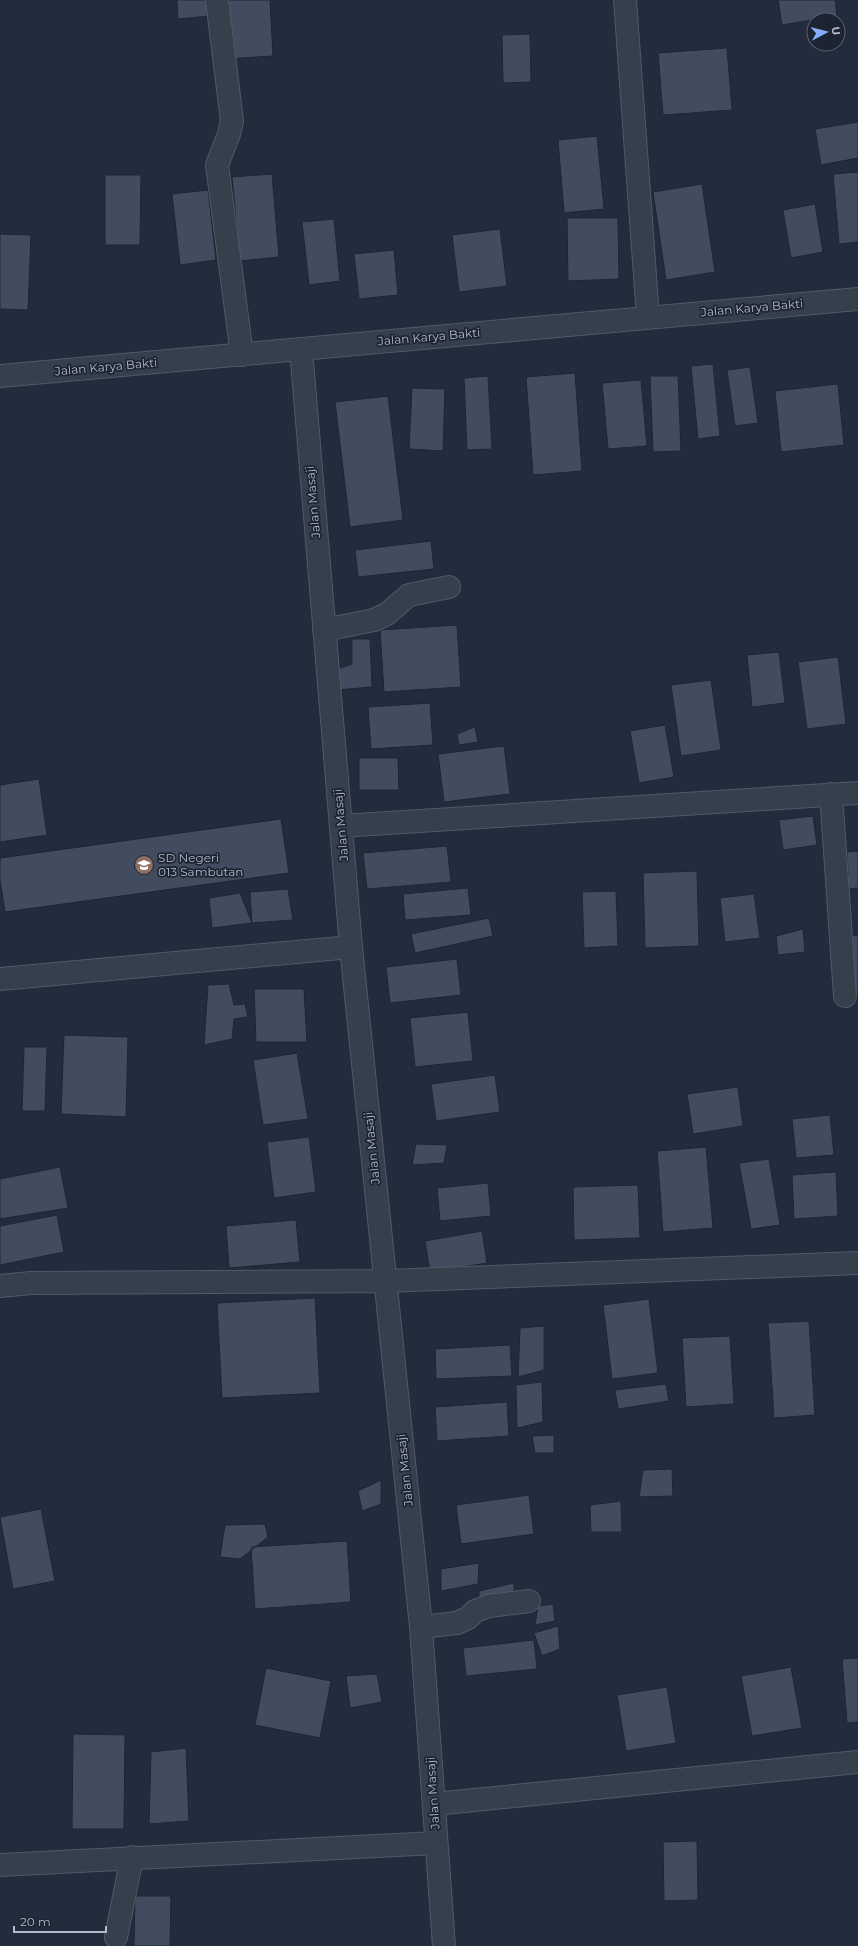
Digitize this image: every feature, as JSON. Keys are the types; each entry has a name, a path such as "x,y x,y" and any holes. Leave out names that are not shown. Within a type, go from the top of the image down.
{"street":[{"path":"216,0 232,121 229,134 216,165 242,355"},
{"path":"624,0 648,317"},
{"name":"Jalan Karya Bakti","path":"0,376 858,299"},
{"name":"Jalan Masaji","path":"300,349 351,947 421,1627 444,1946"},
{"path":"324,630 374,620 387,614 409,595 449,588"},
{"path":"341,826 858,793"},
{"path":"830,794 845,996"},
{"path":"0,979 351,947"},
{"path":"0,1286 37,1282 386,1281 858,1263"},
{"path":"421,1627 457,1623 468,1618 475,1611 489,1606 529,1601"},
{"path":"434,1804 858,1762"},
{"path":"0,1865 132,1857 436,1843"},
{"path":"116,1938 132,1857"}],"building":[{"path":"177,0 208,0 209,16 178,19"},
{"path":"223,0 270,0 273,56 226,59"},
{"path":"778,0 835,0 836,12 806,12 806,21 782,25"},
{"path":"530,34 531,82 503,83 502,35"},
{"path":"727,48 732,110 663,115 658,53"},
{"path":"858,122 858,158 821,165 815,129"},
{"path":"597,136 604,209 564,213 558,140"},
{"path":"858,172 858,242 839,244 833,174"},
{"path":"272,174 279,257 240,261 232,177"},
{"path":"105,175 141,175 140,245 105,245"},
{"path":"702,184 715,272 666,280 653,192"},
{"path":"208,190 216,260 180,265 172,194"},
{"path":"815,204 823,252 791,258 783,210"},
{"path":"567,218 618,218 619,279 568,281"},
{"path":"334,219 340,281 309,285 302,222"},
{"path":"500,229 507,286 459,292 452,235"},
{"path":"0,234 31,235 28,310 0,309"},
{"path":"394,250 398,295 359,299 354,254"},
{"path":"713,364 720,436 698,439 691,366"},
{"path":"750,367 758,423 735,426 727,370"},
{"path":"575,373 582,471 533,475 526,377"},
{"path":"488,376 492,449 467,450 464,378"},
{"path":"650,376 678,376 681,451 653,452"},
{"path":"641,380 647,446 608,449 602,383"},
{"path":"838,384 844,445 781,452 775,391"},
{"path":"412,388 445,389 443,451 409,449"},
{"path":"388,396 403,520 350,527 335,402"},
{"path":"431,541 434,569 358,577 355,550"},
{"path":"457,625 461,687 384,692 380,630"},
{"path":"352,639 370,639 372,687 337,690 335,670 352,664"},
{"path":"779,652 785,703 752,707 747,655"},
{"path":"838,657 846,724 807,729 798,662"},
{"path":"711,680 721,750 681,756 671,685"},
{"path":"430,703 433,745 371,749 368,707"},
{"path":"665,725 674,777 639,783 630,731"},
{"path":"475,727 478,742 459,745 457,734"},
{"path":"504,746 510,794 444,802 438,754"},
{"path":"359,758 398,758 399,790 359,790"},
{"path":"39,779 47,835 0,842 0,785"},
{"path":"813,816 817,845 783,850 779,820"},
{"name":"SD Negeri 013 Sambutan","path":"281,819 289,873 5,912 0,880 0,858"},
{"path":"447,846 451,882 367,889 363,853"},
{"path":"858,851 858,888 849,889 847,852"},
{"path":"697,871 699,946 645,948 643,873"},
{"path":"468,888 471,915 405,920 403,894"},
{"path":"288,889 293,920 252,923 250,892"},
{"path":"616,891 618,946 584,948 582,892"},
{"path":"240,893 252,923 212,928 209,898"},
{"path":"754,894 760,938 725,942 720,898"},
{"path":"489,918 493,936 415,953 411,934"},
{"path":"803,929 805,952 778,955 776,936"},
{"path":"858,935 858,994 856,994 852,936"},
{"path":"457,959 461,995 390,1003 386,967"},
{"path":"229,984 234,1005 245,1004 248,1017 234,1019 232,1039 204,1045 208,985"},
{"path":"254,989 304,989 307,1042 256,1042"},
{"path":"468,1012 473,1061 415,1067 410,1018"},
{"path":"64,1035 128,1037 126,1117 61,1114"},
{"path":"24,1047 47,1047 45,1111 22,1111"},
{"path":"297,1053 308,1119 263,1125 253,1060"},
{"path":"495,1075 500,1112 436,1121 431,1084"},
{"path":"738,1087 743,1126 693,1134 687,1094"},
{"path":"830,1115 834,1155 796,1158 792,1119"},
{"path":"309,1137 316,1192 274,1198 267,1142"},
{"path":"416,1144 447,1145 444,1163 412,1165"},
{"path":"706,1147 713,1228 663,1232 657,1151"},
{"path":"769,1159 780,1225 751,1229 739,1163"},
{"path":"60,1167 68,1208 0,1219 0,1179"},
{"path":"836,1172 838,1216 794,1219 792,1175"},
{"path":"488,1183 491,1216 440,1221 437,1188"},
{"path":"638,1185 640,1238 574,1240 573,1187"},
{"path":"57,1215 64,1252 0,1265 0,1226"},
{"path":"296,1220 300,1262 229,1268 226,1226"},
{"path":"482,1231 487,1263 430,1272 425,1241"},
{"path":"315,1298 320,1393 222,1398 217,1303"},
{"path":"649,1299 658,1373 612,1379 603,1305"},
{"path":"809,1321 815,1415 774,1418 768,1323"},
{"path":"544,1326 544,1370 518,1377 520,1328"},
{"path":"730,1336 734,1404 686,1407 682,1338"},
{"path":"510,1345 512,1376 436,1379 435,1349"},
{"path":"542,1382 543,1422 517,1428 516,1385"},
{"path":"666,1384 669,1401 618,1409 615,1390"},
{"path":"507,1402 509,1436 437,1441 435,1407"},
{"path":"554,1435 554,1453 535,1453 532,1436"},
{"path":"672,1469 673,1496 639,1497 643,1470"},
{"path":"381,1480 381,1504 362,1511 358,1491"},
{"path":"529,1495 534,1534 461,1544 456,1505"},
{"path":"621,1501 622,1532 591,1532 590,1505"},
{"path":"41,1509 55,1581 13,1589 0,1517"},
{"path":"265,1524 268,1537 240,1559 220,1557 225,1525"},
{"path":"347,1541 351,1602 255,1609 251,1547"},
{"path":"479,1563 478,1584 441,1591 441,1569"},
{"path":"514,1583 514,1597 479,1605 479,1591"},
{"path":"553,1604 555,1621 535,1625 538,1606"},
{"path":"558,1626 560,1649 542,1656 534,1633"},
{"path":"534,1640 537,1669 466,1676 463,1648"},
{"path":"858,1658 858,1722 847,1723 842,1659"},
{"path":"791,1667 802,1728 752,1736 741,1676"},
{"path":"266,1668 331,1681 320,1738 255,1725"},
{"path":"377,1674 382,1702 350,1708 346,1676"},
{"path":"667,1687 676,1743 626,1751 617,1695"},
{"path":"73,1734 125,1735 124,1829 72,1829"},
{"path":"186,1748 189,1821 149,1824 151,1752"},
{"path":"697,1841 698,1900 664,1901 663,1842"},
{"path":"135,1896 171,1896 170,1946 134,1946"}],"place":[{"name":"SD Negeri 013 Sambutan","path":"144,865"}]}
